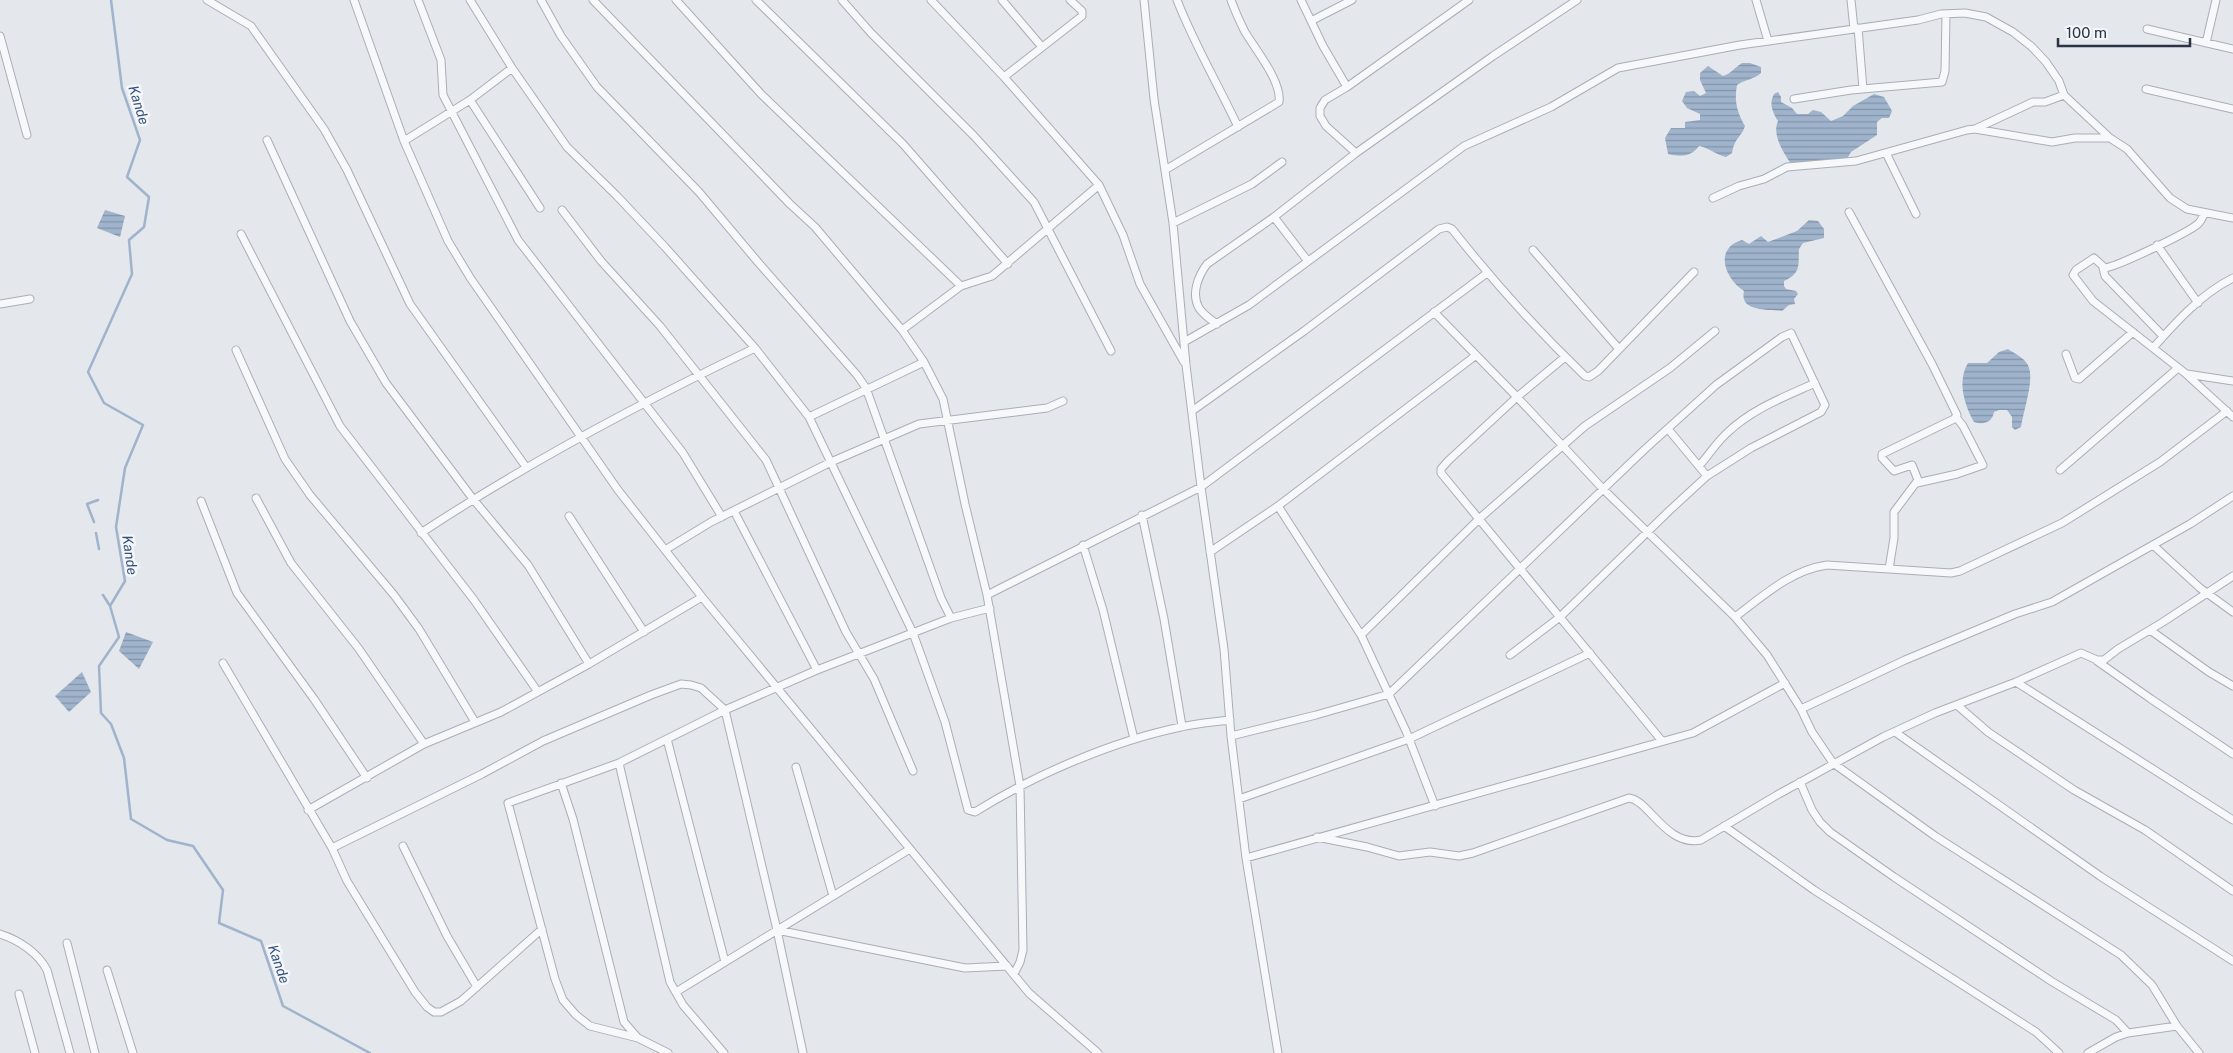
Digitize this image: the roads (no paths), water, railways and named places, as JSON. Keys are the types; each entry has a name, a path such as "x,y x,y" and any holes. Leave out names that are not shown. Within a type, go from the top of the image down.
{"street":[{"path":"207,0 251,26 324,129 344,163 410,304 526,467"},
{"path":"354,0 404,141 448,241 471,279 618,490 702,597 1029,993 1098,1053"},
{"path":"418,0 440,60 442,89 518,240 683,453 722,517"},
{"path":"470,0 512,68 567,147 617,196 755,348 809,417 913,633 945,722 968,810 975,812 1020,786 1134,739 1182,726 1230,720"},
{"path":"541,0 561,36 597,86 700,192 757,261 828,340 866,388 941,598 951,618"},
{"path":"593,0 790,204 815,227 902,330 924,362 944,399 990,608 1020,786 1023,950 1014,974"},
{"path":"676,0 767,99 961,286"},
{"path":"756,0 904,144 1008,264"},
{"path":"842,0 871,33 974,136 1034,202 1111,351"},
{"path":"931,0 1004,77 1099,185 1123,235 1140,284 1186,365"},
{"path":"1002,0 1042,47"},
{"path":"1004,77 1082,16 1082,11 1070,0"},
{"path":"1177,0 1189,32 1238,127"},
{"path":"1165,170 1279,102 1280,96 1269,71 1245,32 1231,0"},
{"path":"1301,0 1323,46 1347,87"},
{"path":"1311,21 1352,0"},
{"path":"1356,154 1326,126 1320,116 1320,108 1325,100 1347,87 1469,0"},
{"path":"1217,324 1200,309 1196,298 1200,273 1208,264 1274,217 1356,154 1494,56 1577,0"},
{"path":"1756,0 1768,41"},
{"path":"1850,0 1856,28 1863,89"},
{"path":"2206,43 2216,0"},
{"path":"1145,1 1154,99 1174,223 1186,365 1224,649 1246,858 1278,1053"},
{"path":"1184,342 1249,305 1464,146 1551,107 1618,68 1768,41 1946,14 1965,13 1986,17 2013,32 2032,47 2046,62 2059,81 2064,95 2110,138 2127,149 2170,198 2187,209 2233,218"},
{"path":"1794,100 1863,89 1944,80 1946,14"},
{"path":"2148,29 2233,49"},
{"path":"0,36 27,135"},
{"path":"404,141 470,100 512,68"},
{"path":"2146,89 2233,109"},
{"path":"1713,198 1740,186 1764,179 1787,167 1856,161 1975,129 2033,102 2045,102 2064,95"},
{"path":"470,100 540,208"},
{"path":"1975,129 2052,142 2075,138 2110,138"},
{"path":"267,140 354,328 386,383 473,499 528,566 589,664"},
{"path":"1886,153 1916,214"},
{"path":"1174,223 1252,184 1282,162"},
{"path":"902,330 961,286 992,276 1099,185"},
{"path":"562,210 602,261 660,326 766,460 858,654 874,679 913,771"},
{"path":"1849,212 1932,364 1956,411 1956,417 1963,426 1983,465 1917,483 1895,509 1894,538 1889,569"},
{"path":"2103,268 2116,265 2190,229 2199,223 2205,213"},
{"path":"1274,217 1308,260"},
{"path":"1192,412 1440,229 1447,227 1452,229 1487,273 1565,357 1585,376 1589,377 1694,272"},
{"path":"241,234 340,426 474,600 538,692"},
{"path":"2157,245 2198,303"},
{"path":"1533,250 1619,349"},
{"path":"2163,336 2106,276 2098,260 2094,258 2076,270 2073,275 2093,301 2187,374 2233,417"},
{"path":"987,594 1201,486 1487,273"},
{"path":"2153,348 2163,336 2209,293 2233,278"},
{"path":"0,302 30,299"},
{"path":"1434,312 1475,356 1517,396 1562,448 1647,534 1735,618 1767,655 1801,709 1812,732 1833,763 1935,836 2121,954 2152,985 2177,1026 2199,1053"},
{"path":"1361,635 1480,518 1585,426 1670,368 1715,331"},
{"path":"2066,354 2075,378 2079,379 2133,332"},
{"path":"1232,736 1389,694 1716,385 1789,333 1794,337 1825,405 1821,412 1751,448 1707,476 1560,617 1510,655"},
{"path":"421,533 526,467 698,375 755,348"},
{"path":"236,350 285,458 310,494 404,608 419,629 475,722"},
{"path":"1210,552 1278,506 1475,356"},
{"path":"1565,357 1517,396 1441,469 1443,478 1480,518 1662,742"},
{"path":"809,417 866,388 924,362"},
{"path":"2060,470 2178,368"},
{"path":"2187,374 2233,381"},
{"path":"1698,466 1720,440 1736,425 1771,402 1815,383"},
{"path":"665,550 722,517 779,490 831,462 918,424 1048,408 1063,401"},
{"path":"1735,618 1780,584 1814,567 1827,566 1951,573 1979,563 2062,523 2112,493 2160,462 2227,411"},
{"path":"1917,483 1913,465 1894,471 1882,458 1882,454 1956,417"},
{"path":"1668,429 1707,476"},
{"path":"1801,709 1905,660 2015,614 2052,602 2212,511 2233,496"},
{"path":"256,498 291,563 359,649 424,744"},
{"path":"201,501 237,593 314,699 366,778"},
{"path":"1278,506 1361,635 1409,739 1435,806"},
{"path":"734,511 817,670"},
{"path":"1142,515 1164,619 1182,726"},
{"path":"569,516 644,632"},
{"path":"1083,545 1103,610 1134,739"},
{"path":"2153,545 2206,593 2233,612"},
{"path":"2097,661 2104,660 2118,649 2233,576"},
{"path":"308,810 424,744 501,712 538,692 702,597"},
{"path":"668,1053 638,1038 590,1026 576,1015 564,1000 554,978 508,805 510,801 619,762 777,686 951,618 990,608"},
{"path":"2150,630 2209,672 2233,686"},
{"path":"1239,799 1409,739 1590,653"},
{"path":"1317,837 1367,847 1398,856 1430,852 1459,856 1473,853 1629,798 1639,804 1666,829 1690,842 1701,840 1833,763 1895,732 2082,653 2097,661 2150,700 2233,754"},
{"path":"224,663 308,810 332,848 348,881 415,992 427,1007 434,1012 441,1012 461,1001 505,960 542,930"},
{"path":"2016,682 2233,820"},
{"path":"1246,858 1693,733 1785,683"},
{"path":"332,848 482,774 543,741 681,684 701,688 725,710 777,930 803,1053"},
{"path":"1957,705 1988,732 2074,790 2144,830 2233,891"},
{"path":"1895,732 2100,876 2233,961"},
{"path":"667,739 726,962"},
{"path":"619,762 670,982 683,1005 724,1053"},
{"path":"796,767 833,896"},
{"path":"1800,782 1812,810 1830,832 2043,975 2116,1020 2128,1033"},
{"path":"561,783 573,819 624,1022 638,1038"},
{"path":"1724,826 1814,890 2036,1032 2059,1053"},
{"path":"403,846 447,936 477,987"},
{"path":"676,992 910,849"},
{"path":"777,930 965,968 1007,966"},
{"path":"0,934 27,948 43,963 47,970 70,1053"},
{"path":"67,943 95,1053"},
{"path":"107,970 128,1032 133,1053"},
{"path":"19,994 35,1053"},
{"path":"2088,1053 2128,1033 2177,1026"}],"water":[{"path":"1742,63 1750,63 1761,67 1761,73 1737,85 1737,106 1745,126 1732,153 1726,157 1699,146 1689,154 1677,156 1668,154 1665,138 1671,128 1685,128 1685,122 1700,120 1700,114 1687,108 1682,101 1686,92 1694,91 1700,96 1706,93 1700,80 1700,73 1708,66 1723,76"},
{"path":"1778,92 1781,102 1792,108 1797,114 1808,114 1813,110 1821,112 1831,121 1843,116 1853,106 1874,94 1884,97 1892,111 1889,118 1882,118 1877,122 1877,135 1851,152 1845,162 1816,169 1806,165 1794,169 1780,146 1776,133 1778,121 1771,104 1774,94"},
{"path":"105,210 125,216 120,237 97,228"},
{"path":"1809,220 1818,221 1824,229 1824,238 1803,243 1799,249 1798,268 1794,275 1784,281 1786,289 1796,291 1798,294 1794,299 1795,304 1789,305 1782,311 1750,306 1744,298 1744,291 1731,279 1727,271 1725,256 1728,250 1733,244 1742,240 1749,244 1761,236 1768,242 1797,231"},
{"path":"2008,349 2026,362 2030,374 2029,389 2021,427 2015,430 2012,427 2012,417 2007,410 1994,412 1991,419 1987,422 1974,422 1967,408 1962,385 1968,363 1987,363 1999,352"},
{"path":"126,632 153,642 139,669 119,651"},
{"path":"82,672 91,692 69,712 55,696"}],"waterway":[{"name":"Kande","path":"111,0 122,88 140,140 127,177 149,197 144,227 129,240 132,274 88,372 104,403 143,425 125,468 116,527 125,581 110,606 119,637 99,666 101,713 111,724 124,758 131,819 167,840 193,846 223,890 219,923 261,941 283,1006 370,1053"},
{"path":"87,504 98,500 87,504 94,522"},
{"path":"96,533 99,549"},
{"path":"103,595 110,606"}]}
